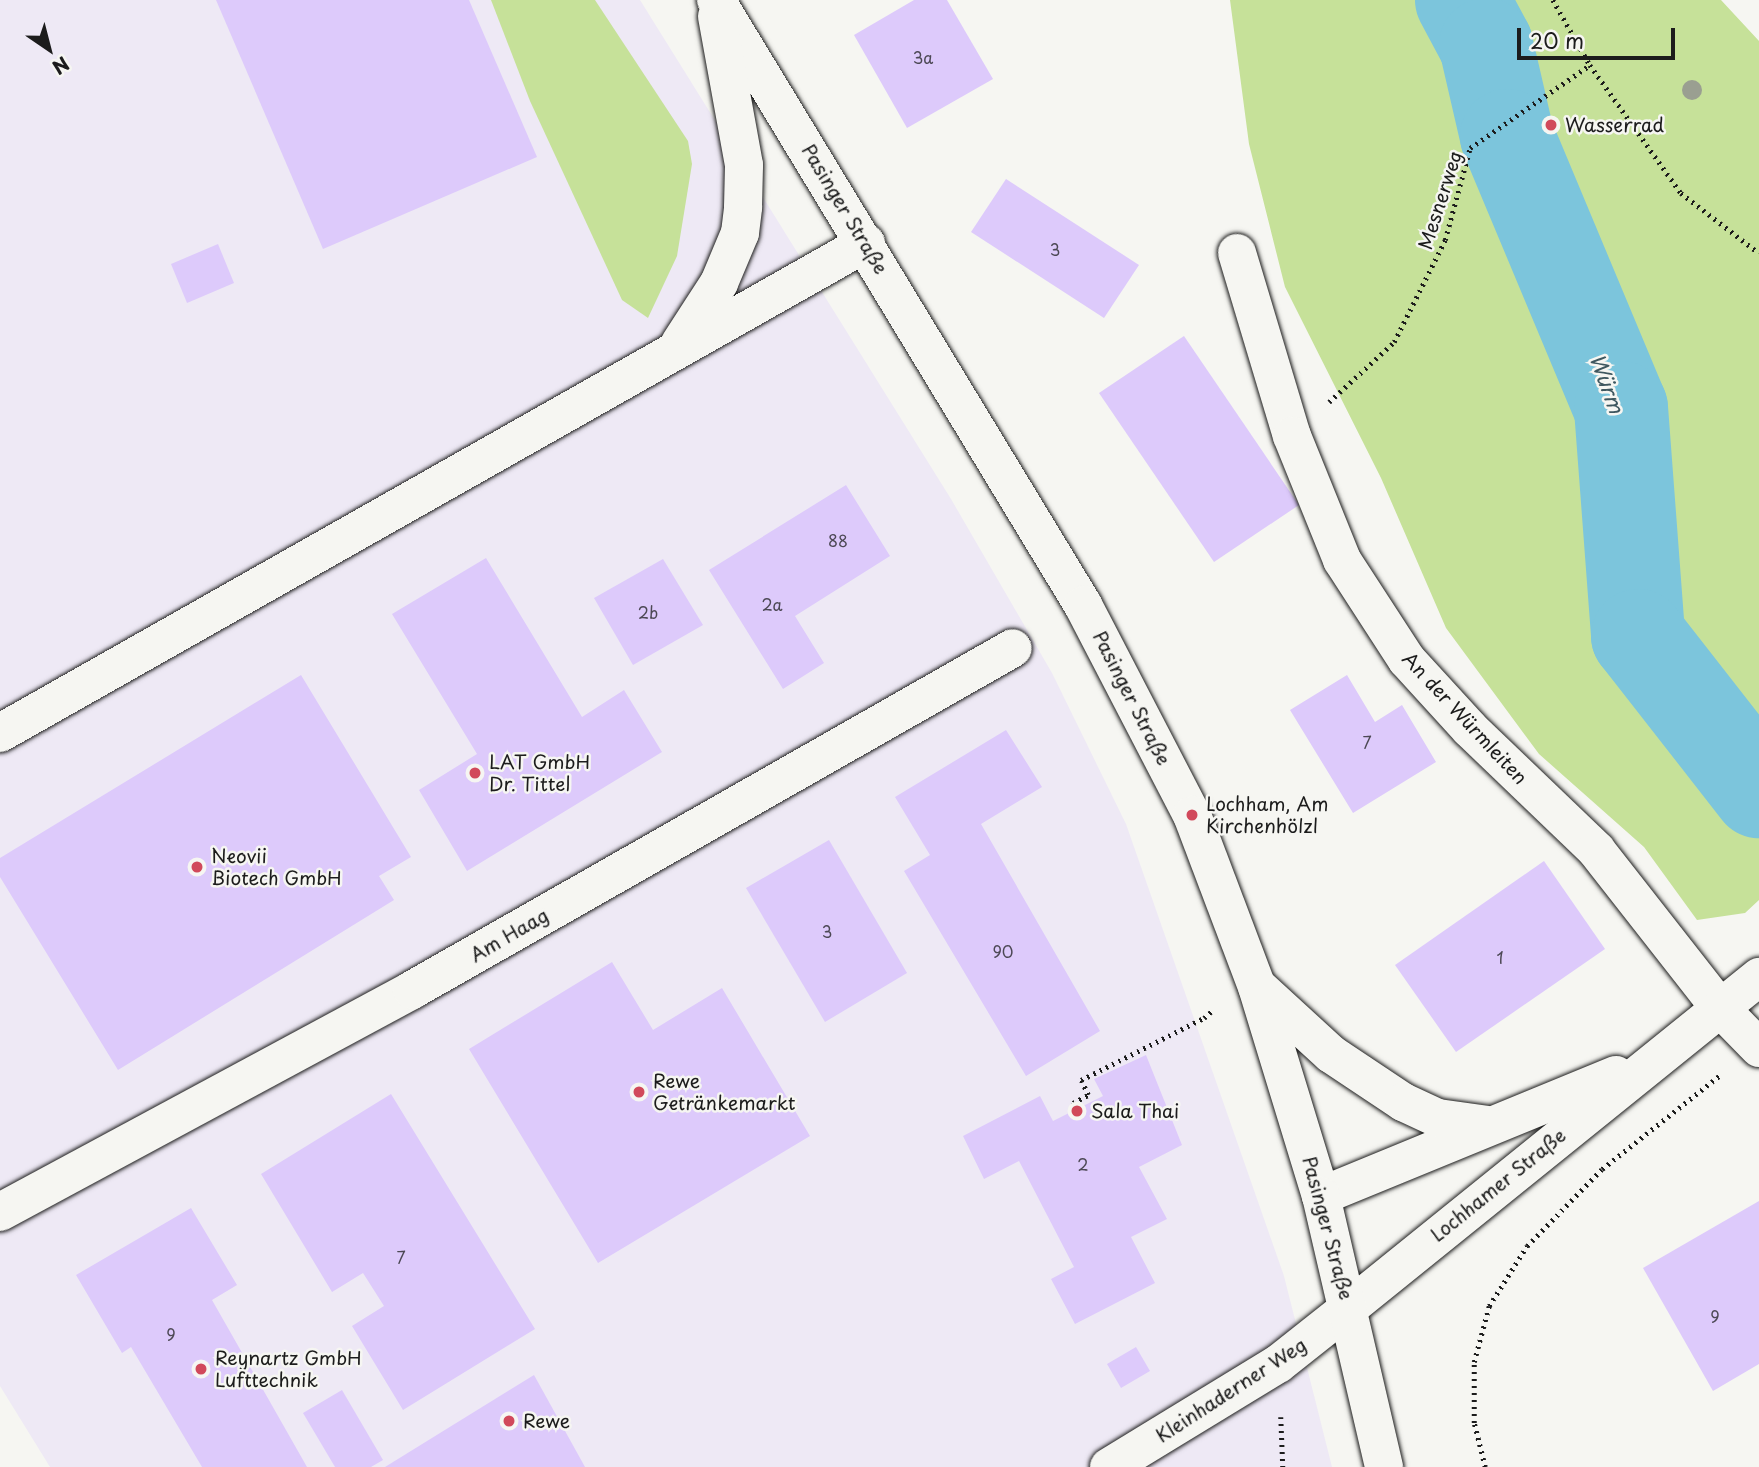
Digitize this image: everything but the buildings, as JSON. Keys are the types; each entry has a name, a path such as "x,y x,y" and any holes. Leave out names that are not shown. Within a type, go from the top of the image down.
{"street":[{"name":"Pasinger Straße","path":"715,0 866,243 1102,641 1192,815 1254,979 1321,1196 1350,1307 1384,1467"},
{"path":"677,348 719,283 740,233 743,207 744,165 715,0"},
{"path":"0,733 866,243"},
{"name":"An der Würmleiten","path":"1237,253 1292,436 1342,560 1407,660 1470,729 1596,850 1720,1008 1757,1047"},
{"name":"Am Haag","path":"0,1212 412,990 1013,648"},
{"name":"Lochhamer Straße","path":"1350,1307 1647,1063 1759,977"},
{"path":"1254,979 1331,1054 1403,1102 1438,1118 1487,1125"},
{"name":"Lochhamer Straße","path":"1321,1196 1487,1125 1647,1063"},
{"name":"Kleinhaderner Weg","path":"1109,1467 1278,1364 1350,1307"}],"path":[{"path":"1553,0 1590,65 1681,193 1759,253"},
{"name":"Mesnerweg","path":"1292,436 1394,342 1445,240 1470,148 1530,110 1590,65"},
{"path":"1076,1109 1073,1103 1088,1095 1081,1080 1204,1018 1254,979"},
{"path":"1485,1467 1474,1423 1474,1362 1489,1306 1527,1246 1602,1169 1757,1047"}],"shaded area":[{"path":"0,0 640,0 951,499 1052,673 1126,824 1284,1276 1332,1467 50,1467 0,1386"}],"green space":[{"path":"491,0 595,0 688,141 692,164 677,256 648,318 622,300 530,101"},
{"path":"1230,0 1721,0 1759,41 1759,900 1745,913 1697,920 1644,847 1539,754 1446,628 1381,478 1285,287 1249,144"}],"waterway":[{"name":"Würm","path":"1462,0 1486,45 1507,136 1621,408 1638,636 1759,791"}],"place":[{"name":"Wasserrad","path":"1551,125"},
{"name":"LAT GmbH Dr. Tittel","path":"475,773"},
{"name":"Lochham, Am Kirchenhölzl","path":"1192,815"},
{"name":"Neovii Biotech GmbH","path":"197,867"},
{"name":"Rewe Getränkemarkt","path":"639,1092"},
{"name":"Sala Thai","path":"1077,1111"},
{"name":"Reynartz GmbH Lufttechnik","path":"201,1369"},
{"name":"Rewe","path":"509,1421"}]}
